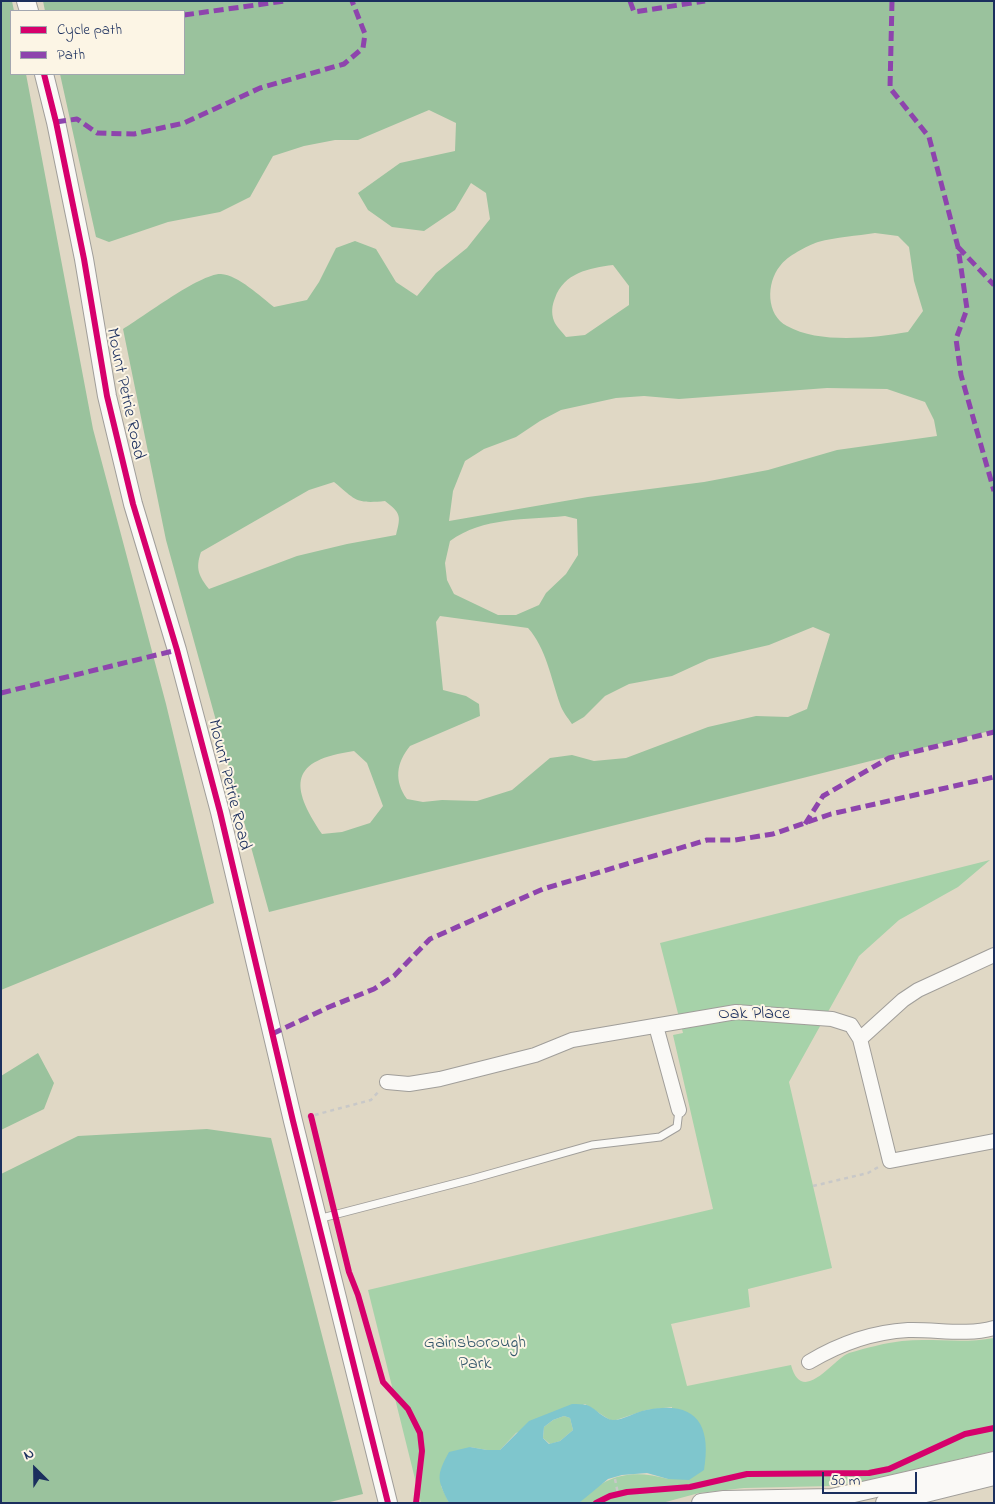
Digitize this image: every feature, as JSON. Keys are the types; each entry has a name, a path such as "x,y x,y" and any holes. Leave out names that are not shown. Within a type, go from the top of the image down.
{"street":[{"name":"Mount Petrie Road","path":"44,75 56,122 82,249 107,396 133,504 178,650 220,812 293,1121 388,1503"},
{"path":"994,955 911,995 860,1039 890,1161 994,1141"},
{"name":"Oak Place","path":"388,1082 410,1084 440,1079 535,1055 572,1040 715,1014 736,1012 775,1013 832,1019 851,1025 860,1039"},
{"path":"656,1026 679,1110"},
{"path":"809,1362 837,1346 889,1333 909,1330 974,1332 994,1328"},
{"path":"701,1503 724,1500 832,1498 994,1461"},
{"path":"885,1503 994,1476"}],"lane":[{"path":"318,1218 488,1175 592,1145 660,1137 677,1127 679,1110"}],"path":[{"path":"293,1121 370,1100 388,1082"},
{"path":"311,1116 313,1125"},
{"path":"813,1186 868,1173 890,1161"},
{"path":"616,1479 618,1494"},
{"path":"610,1496 627,1492"}],"green space":[{"path":"1,1 12,1 14,10 10,10 10,75 26,75 93,429 166,704 214,903 1,990"},
{"path":"43,1 994,1 994,730 269,912 166,540 123,329 200,280 221,274 228,275 242,282 274,307 307,300 319,282 336,248 355,241 376,249 396,282 417,296 436,273 467,248 490,219 486,193 471,183 455,210 424,231 392,227 368,210 358,193 400,163 455,151 456,123 429,110 358,140 335,140 304,146 273,156 250,197 220,212 168,222 109,242 96,237 60,75 185,75 185,10 45,10","holes":["875,233 898,236 909,247 914,281 923,311 908,332 879,336 830,337 800,332 780,321 775,314 770,298 772,281 783,262 818,242","613,265 629,286 629,305 585,335 566,337 553,318 553,303 559,290 564,283 578,273","827,388 887,389 925,402 934,420 937,436 837,450 768,470 704,482 588,497 449,521 453,491 465,461 484,449 516,437 561,410 616,398 644,396 679,399","334,482 347,493 361,501 385,501 398,515 399,523 396,535 297,556 209,589 198,568 201,552 309,490","565,516 577,519 578,555 566,574 546,593 539,605 516,615 498,615 454,594 447,580 445,563 450,541 463,533 491,524","440,616 528,628 544,654 561,707 572,724 584,717 605,696 629,684 672,676 709,659 769,645 813,627 830,634 807,709 788,717 756,716 708,727 626,758 594,761 572,755 550,758 512,790 477,801 442,800 423,802 407,799 400,786 399,765 405,752 410,746 480,716 479,704 466,696 443,690 436,622","354,751 367,763 383,806 370,823 342,832 322,834 304,802 301,789 302,778 307,768 317,761 333,755"]},
{"name":"Gainsborough Park","path":"990,860 958,887 899,920 859,956 789,1082 832,1268 748,1289 750,1307 671,1324 687,1386 791,1365 796,1377 803,1382 810,1381 819,1377 849,1353 876,1346 902,1341 971,1341 994,1338 994,1451 859,1482 831,1486 744,1488 699,1493 662,1503 579,1503 599,1486 620,1476 643,1474 668,1479 672,1407 646,1410 616,1420 610,1420 585,1404 516,1433 500,1450 470,1447 441,1486 449,1503 421,1503 368,1290 713,1209 673,1035 683,1033 660,943"},
{"path":"38,1053 54,1083 44,1109 1,1130 1,1076"},
{"path":"207,1129 271,1138 363,1494 326,1503 1,1503 1,1174 78,1136"},
{"path":"564,1416 570,1418 573,1430 560,1441 550,1444 543,1438 544,1427 553,1420"}],"water":[{"path":"572,1404 587,1405 613,1420 646,1410 663,1408 688,1412 702,1428 706,1454 704,1470 689,1480 668,1479 647,1473 622,1475 608,1479 579,1503 449,1503 440,1483 440,1472 449,1452 470,1447 500,1450 529,1421","holes":["564,1416 570,1418 573,1430 560,1441 549,1444 543,1438 544,1427 553,1420"]}],"marked path":[{"path":"185,15 285,1"},
{"path":"56,122 77,119 97,133 134,134 184,123 260,88 344,64 363,48 365,34 352,1"},
{"path":"630,1 634,12 705,1"},
{"path":"892,1 890,88 929,137 958,247 967,309 956,339 961,375 994,491"},
{"path":"958,247 994,285"},
{"path":"1,693 177,650"},
{"path":"805,824 823,796 889,758 994,732"},
{"path":"272,1034 329,1007 374,989 394,976 430,939 543,889 707,840 735,840 773,834 831,814 994,777"}],"cycle path":[{"path":"44,75 56,122 84,259 107,396 133,504 177,650 220,812 293,1121 388,1503"},
{"path":"311,1116 349,1272 358,1295 383,1382 408,1409 420,1433 422,1451 416,1503"},
{"path":"596,1503 610,1496 627,1492 690,1487 747,1474 869,1473 889,1469 965,1434 994,1428"}]}
